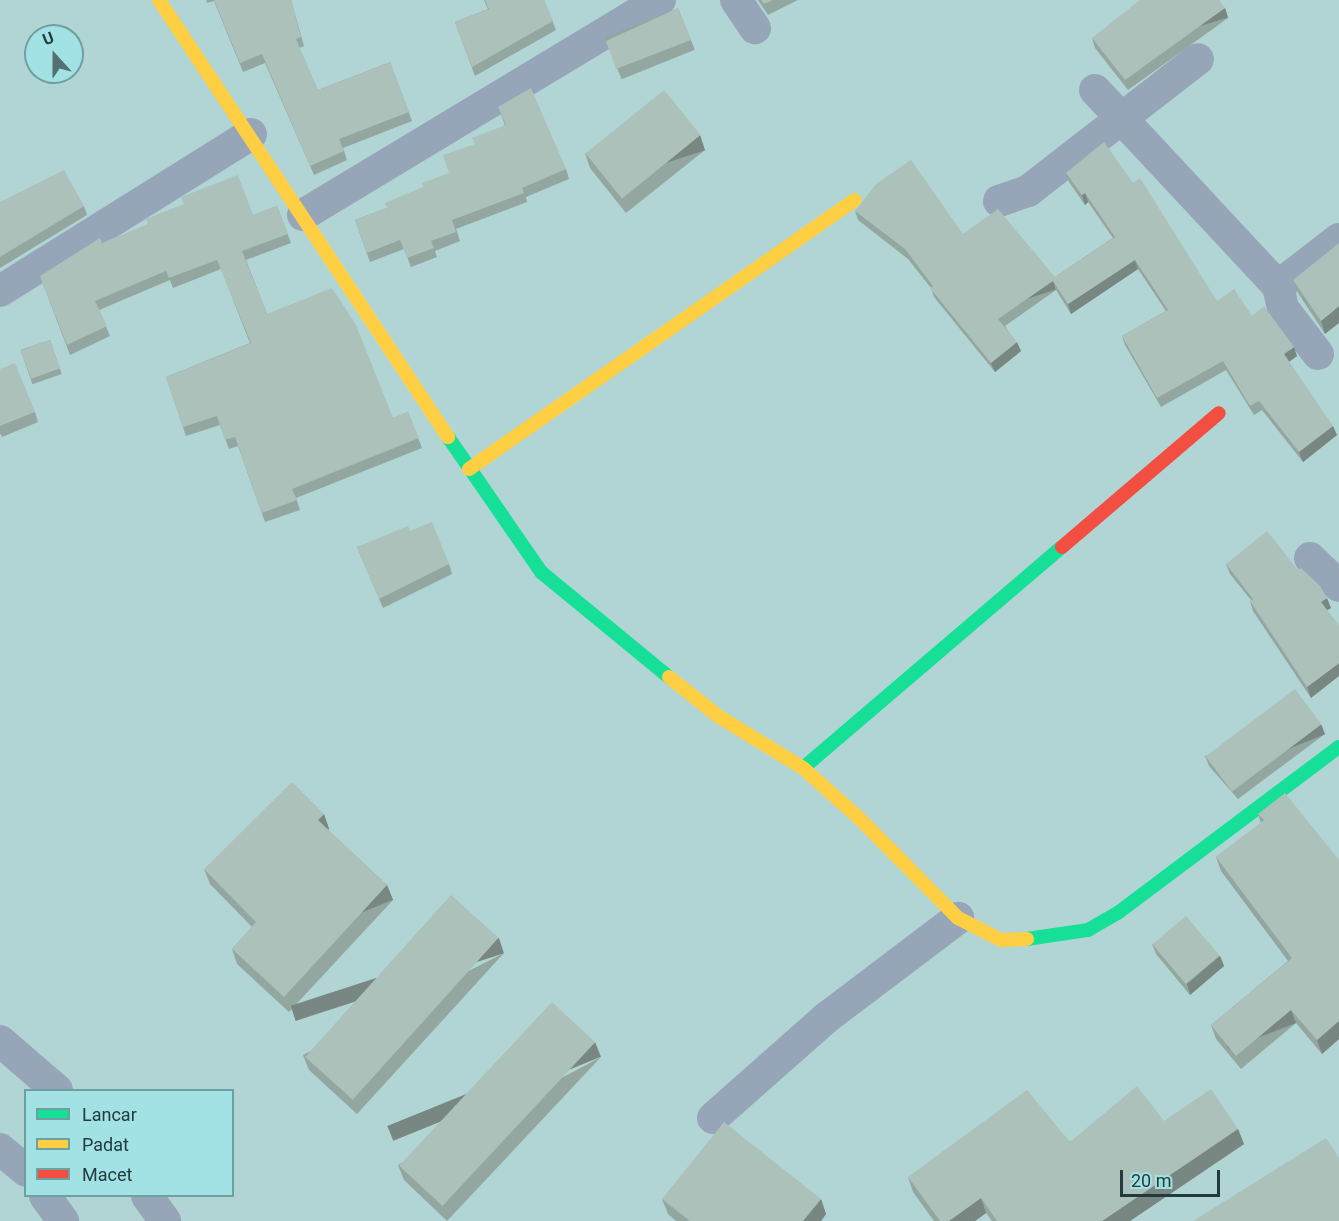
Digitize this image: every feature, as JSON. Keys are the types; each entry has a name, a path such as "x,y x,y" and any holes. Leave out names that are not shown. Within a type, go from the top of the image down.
{"street":[{"path":"159,0 251,134 469,469 541,572 718,716 803,768 859,818 958,918 1000,940 1044,939 1088,930 1119,912 1339,747"},
{"path":"303,215 660,0"},
{"path":"736,0 755,28"},
{"path":"999,201 1028,190 1120,122 1198,59"},
{"path":"1095,90 1120,122 1278,286 1283,308 1318,354"},
{"path":"0,291 251,134"},
{"path":"469,469 854,200"},
{"path":"1278,286 1339,239"},
{"path":"803,768 1219,413"},
{"path":"1310,558 1339,586"},
{"path":"713,1118 826,1018 958,918"},
{"path":"0,1041 56,1089"},
{"path":"0,1149 24,1169"},
{"path":"46,1197 63,1221"},
{"path":"148,1197 165,1221"}],"building":[{"path":"214,0 291,0 301,37 296,39 318,90 390,62 409,112 339,139 344,151 310,166 262,54 240,63"},
{"path":"485,0 544,0 553,21 472,67 455,22 489,9"},
{"path":"761,0 773,0 764,4"},
{"path":"1140,0 1219,0 1225,8 1125,80 1092,38"},
{"path":"678,8 691,40 616,69 606,41"},
{"path":"531,88 566,169 522,188 524,193 452,220 456,232 431,241 434,248 407,258 400,240 367,253 355,220 387,208 385,203 423,187 422,183 449,173 443,155 475,144 472,138 506,125 498,107"},
{"path":"664,90 701,135 622,199 586,154"},
{"path":"1104,142 1133,183 1140,178 1217,301 1234,289 1252,316 1264,306 1294,347 1284,354 1333,426 1299,452 1259,401 1250,406 1223,361 1157,398 1122,336 1168,310 1135,260 1068,304 1053,281 998,319 1017,342 991,363 930,288 933,286 905,249 855,211 876,184 911,160 963,234 998,209 1055,277 1115,237 1085,193 1082,195 1066,173"},
{"path":"64,170 84,206 0,257 0,202"},
{"path":"238,175 253,215 277,206 288,234 242,251 267,314 332,288 356,325 393,418 408,412 419,438 292,489 297,500 262,513 235,437 225,440 217,416 183,427 166,377 251,343 217,260 169,278 166,271 95,301 107,326 67,345 40,276 100,238 102,243 148,224 146,219 184,204 181,197"},
{"path":"1339,243 1339,306 1321,321 1293,280"},
{"path":"50,340 60,368 31,379 21,351"},
{"path":"15,363 35,412 0,426 0,369"},
{"path":"432,522 449,564 379,599 357,547 408,526 410,531"},
{"path":"1267,531 1298,570 1301,568 1320,586 1327,598 1321,602 1339,625 1339,663 1307,687 1250,601 1253,599 1226,564"},
{"path":"1295,689 1321,724 1232,792 1206,756"},
{"path":"292,782 324,814 318,820 387,885 284,997 232,949 256,922 204,869"},
{"path":"1285,793 1339,860 1339,1021 1317,1040 1291,1010 1236,1056 1211,1025 1292,958 1216,857 1264,820 1258,814"},
{"path":"451,895 499,938 353,1100 305,1057"},
{"path":"1186,916 1219,956 1186,984 1152,944"},
{"path":"552,1002 595,1042 442,1206 399,1166"},
{"path":"1137,1086 1164,1121 1211,1089 1238,1129 1102,1221 997,1221 981,1198 949,1221 940,1221 908,1177 1027,1090 1070,1142"},
{"path":"724,1122 821,1199 803,1221 690,1221 662,1199"},
{"path":"1326,1138 1339,1158 1339,1221 1193,1221"}],"traffic: fast":[{"path":"448,437 541,572 669,677"},
{"path":"803,768 1062,547"},
{"path":"1027,939 1088,930 1119,912 1339,747"}],"traffic: slow":[{"path":"159,0 448,437"},
{"path":"469,469 854,200"},
{"path":"669,677 718,716 803,768 859,818 958,918 1001,940 1027,939"}],"traffic: jam":[{"path":"1062,547 1219,413"}]}
